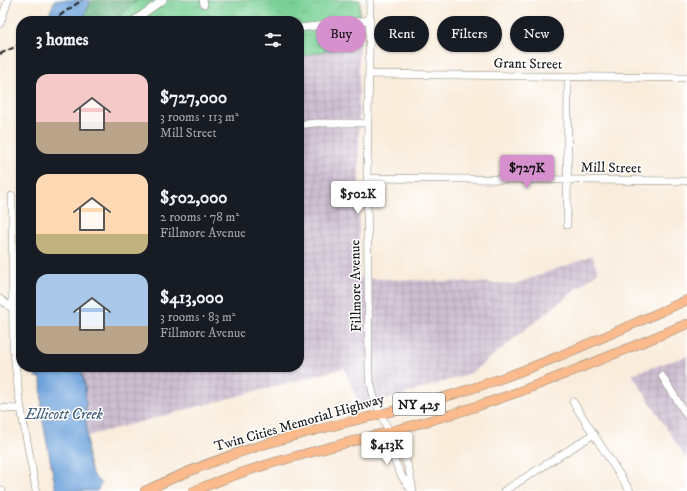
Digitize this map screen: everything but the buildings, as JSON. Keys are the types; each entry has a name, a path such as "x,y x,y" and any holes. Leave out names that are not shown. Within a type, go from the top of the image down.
{"main road":[{"name":"Twin Cities Memorial Highway","path":"145,491 199,466 231,455 283,439 461,392 498,379 556,357 687,300"},
{"name":"NY 425","path":"194,491 219,480 288,458 389,432 495,401 687,324"}],"street":[{"path":"0,24 8,0"},
{"path":"140,16 163,0"},
{"name":"Fillmore Avenue","path":"370,0 367,178 369,376 374,398 389,432 391,453 402,477 412,491"},
{"path":"304,27 370,20"},
{"name":"Grant Street","path":"369,74 687,78"},
{"path":"567,225 568,76"},
{"path":"304,124 368,123"},
{"name":"Mill Street","path":"367,178 687,181"},
{"path":"12,196 12,308 16,372"},
{"path":"0,299 12,308"},
{"path":"16,372 21,409 36,491"},
{"path":"662,376 687,416"},
{"path":"573,402 630,491"},
{"path":"0,408 21,409"},
{"path":"389,432 402,450 410,472 412,491"},
{"path":"504,491 594,434"}],"shaded area":[{"path":"320,52 359,52 359,278 515,284 592,256 598,272 471,373 361,408 344,368 87,436 85,385 81,372 304,372 304,56"},
{"path":"687,356 687,460 632,374"}],"green space":[{"path":"93,0 157,0 136,16 84,16"},
{"path":"138,0 360,0 360,16 316,16 316,52 320,52 304,56 304,16 120,16"}],"water":[{"path":"55,0 91,0 84,16 50,16"},
{"name":"Ellicott Creek","path":"35,372 81,372 85,385 88,459 92,474 101,484 97,491 56,491 42,416 41,378 36,377"}],"railway":[{"path":"59,16 82,0"},
{"path":"0,54 16,46"}]}
